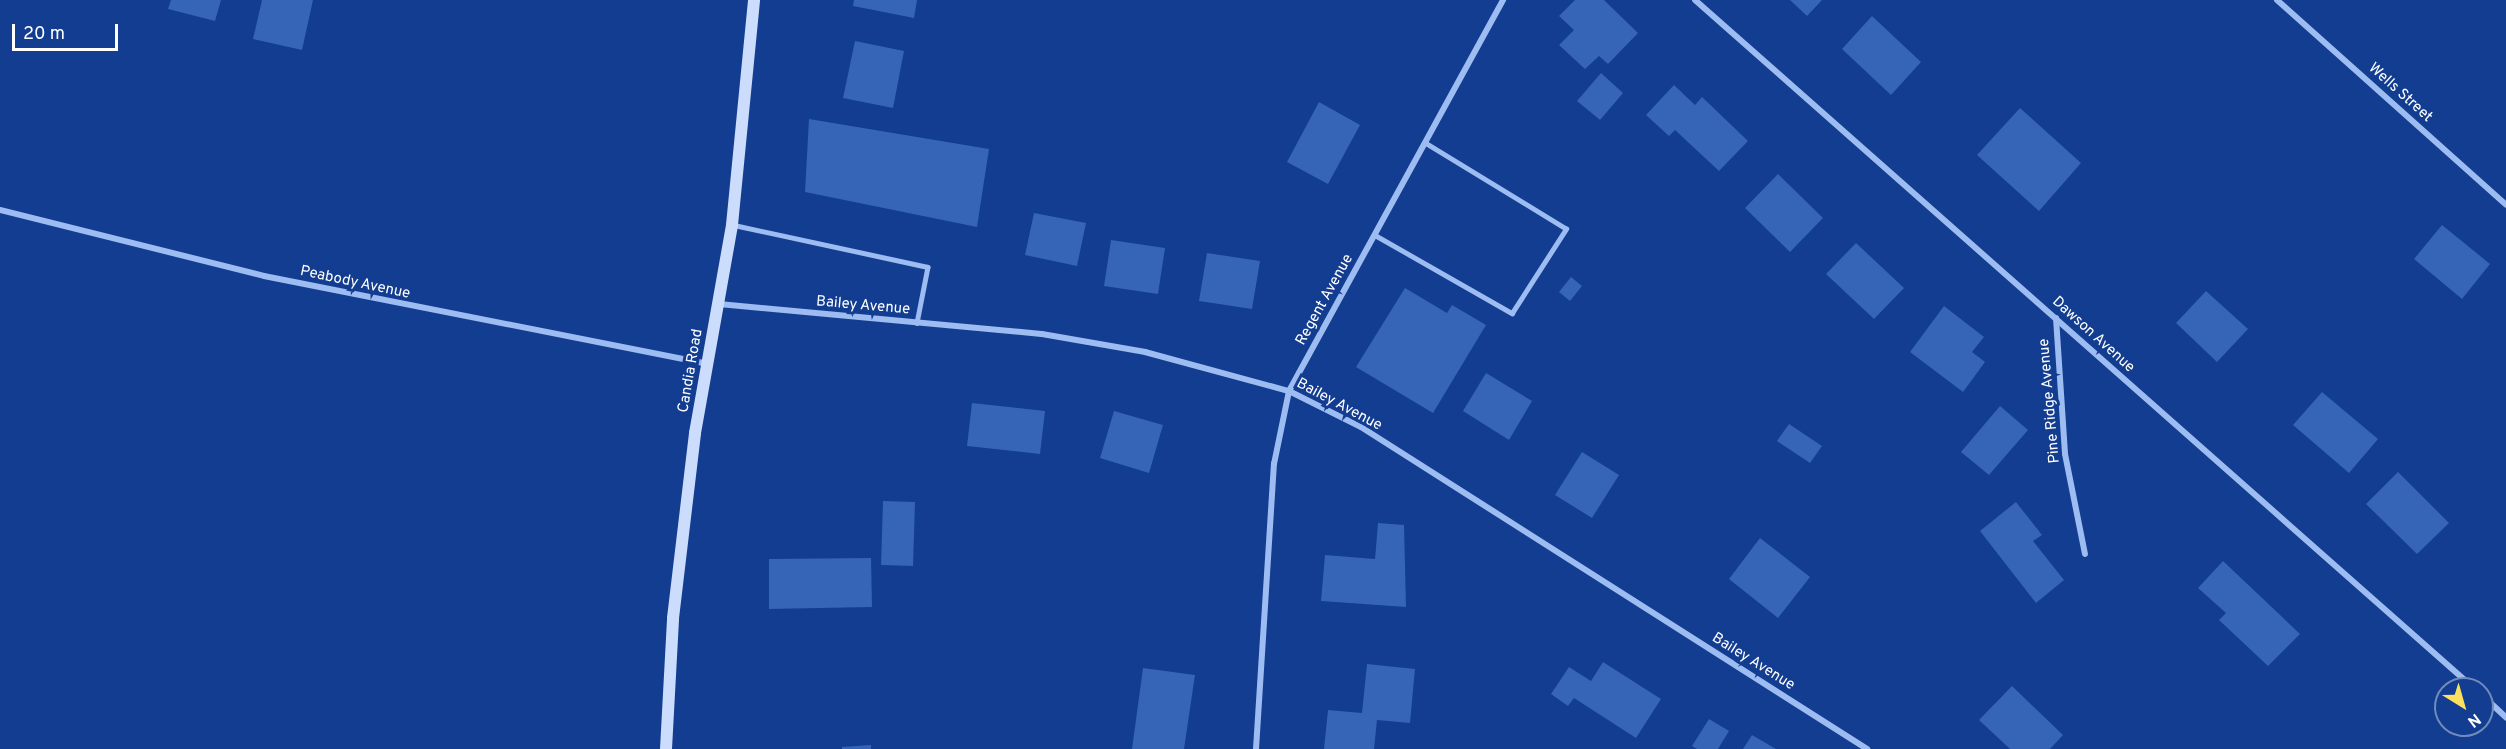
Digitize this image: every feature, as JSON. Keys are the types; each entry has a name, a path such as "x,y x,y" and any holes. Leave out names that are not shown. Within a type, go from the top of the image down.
{"main road":[{"name":"Candia Road","path":"666,749 673,618 708,364 732,225 750,0"}],"street":[{"name":"Regent Avenue","path":"1257,749 1274,464 1289,391 1503,0"},
{"name":"Dawson Avenue","path":"1695,0 2461,677"},
{"name":"Wells Street","path":"2277,0 2506,205"},
{"name":"Peabody Avenue","path":"0,210 264,276 708,364"},
{"name":"Bailey Avenue","path":"719,304 1042,334 1144,352 1289,391 1361,427 1868,749"},
{"name":"Pine Ridge Avenue","path":"2056,318 2065,454 2085,554"},
{"path":"2494,706 2506,717"}],"lane":[{"path":"1375,235 1512,313 1566,229 1425,143"},
{"path":"732,225 928,267 917,323"}],"building":[{"path":"171,0 221,0 215,21 168,9"},
{"path":"262,0 313,0 302,50 253,39"},
{"path":"854,0 917,0 914,18 853,6"},
{"path":"1575,0 1604,0 1638,33 1608,64 1599,56 1585,69 1559,45 1574,30 1559,16"},
{"path":"1790,0 1822,0 1807,16"},
{"path":"1872,16 1921,62 1891,95 1842,49"},
{"path":"855,41 904,51 893,108 843,98"},
{"path":"1601,73 1623,93 1600,120 1577,101"},
{"path":"1674,85 1695,105 1702,97 1748,141 1719,171 1675,130 1669,136 1646,115"},
{"path":"1319,102 1360,125 1328,184 1287,162"},
{"path":"2020,108 2081,163 2039,211 1977,155"},
{"path":"809,119 989,149 977,227 805,192"},
{"path":"1778,174 1823,218 1790,252 1745,208"},
{"path":"1034,213 1086,223 1077,266 1025,255"},
{"path":"2442,225 2490,264 2462,299 2414,259"},
{"path":"1111,240 1165,248 1158,294 1104,286"},
{"path":"1856,243 1904,288 1874,319 1826,274"},
{"path":"1207,253 1260,261 1252,309 1199,301"},
{"path":"1571,277 1582,286 1570,301 1559,292"},
{"path":"1405,288 1447,313 1452,305 1486,325 1433,413 1356,367"},
{"path":"2206,291 2248,329 2217,362 2176,323"},
{"path":"1944,306 1984,337 1972,352 1985,362 1963,392 1910,352"},
{"path":"1486,373 1532,401 1509,440 1463,411"},
{"path":"2322,392 2378,439 2349,473 2293,425"},
{"path":"972,403 1045,411 1040,454 967,446"},
{"path":"2000,406 2028,430 1989,475 1961,452"},
{"path":"1114,411 1163,425 1149,473 1100,458"},
{"path":"1789,424 1822,446 1810,463 1777,441"},
{"path":"1582,452 1619,475 1592,518 1555,495"},
{"path":"2398,472 2449,523 2417,554 2366,504"},
{"path":"883,501 915,502 913,566 881,565"},
{"path":"2016,502 2042,535 2033,541 2064,580 2036,603 1980,531"},
{"path":"1378,523 1404,525 1406,607 1321,601 1325,555 1375,559"},
{"path":"1760,538 1810,577 1778,618 1729,579"},
{"path":"871,558 872,607 769,609 769,559"},
{"path":"2223,561 2300,634 2268,666 2219,620 2226,613 2198,588"},
{"path":"1603,662 1661,699 1636,738 1574,698 1568,706 1551,694 1569,667 1591,681"},
{"path":"1367,664 1415,669 1410,723 1377,720 1374,749 1324,749 1328,710 1362,713"},
{"path":"1143,668 1195,675 1184,749 1132,749"},
{"path":"2012,686 2063,735 2050,749 2010,749 1979,720"},
{"path":"1709,719 1729,731 1718,749 1697,749 1692,746"},
{"path":"1752,735 1776,749 1743,749"},
{"path":"871,745 871,749 842,749 842,747"}]}
